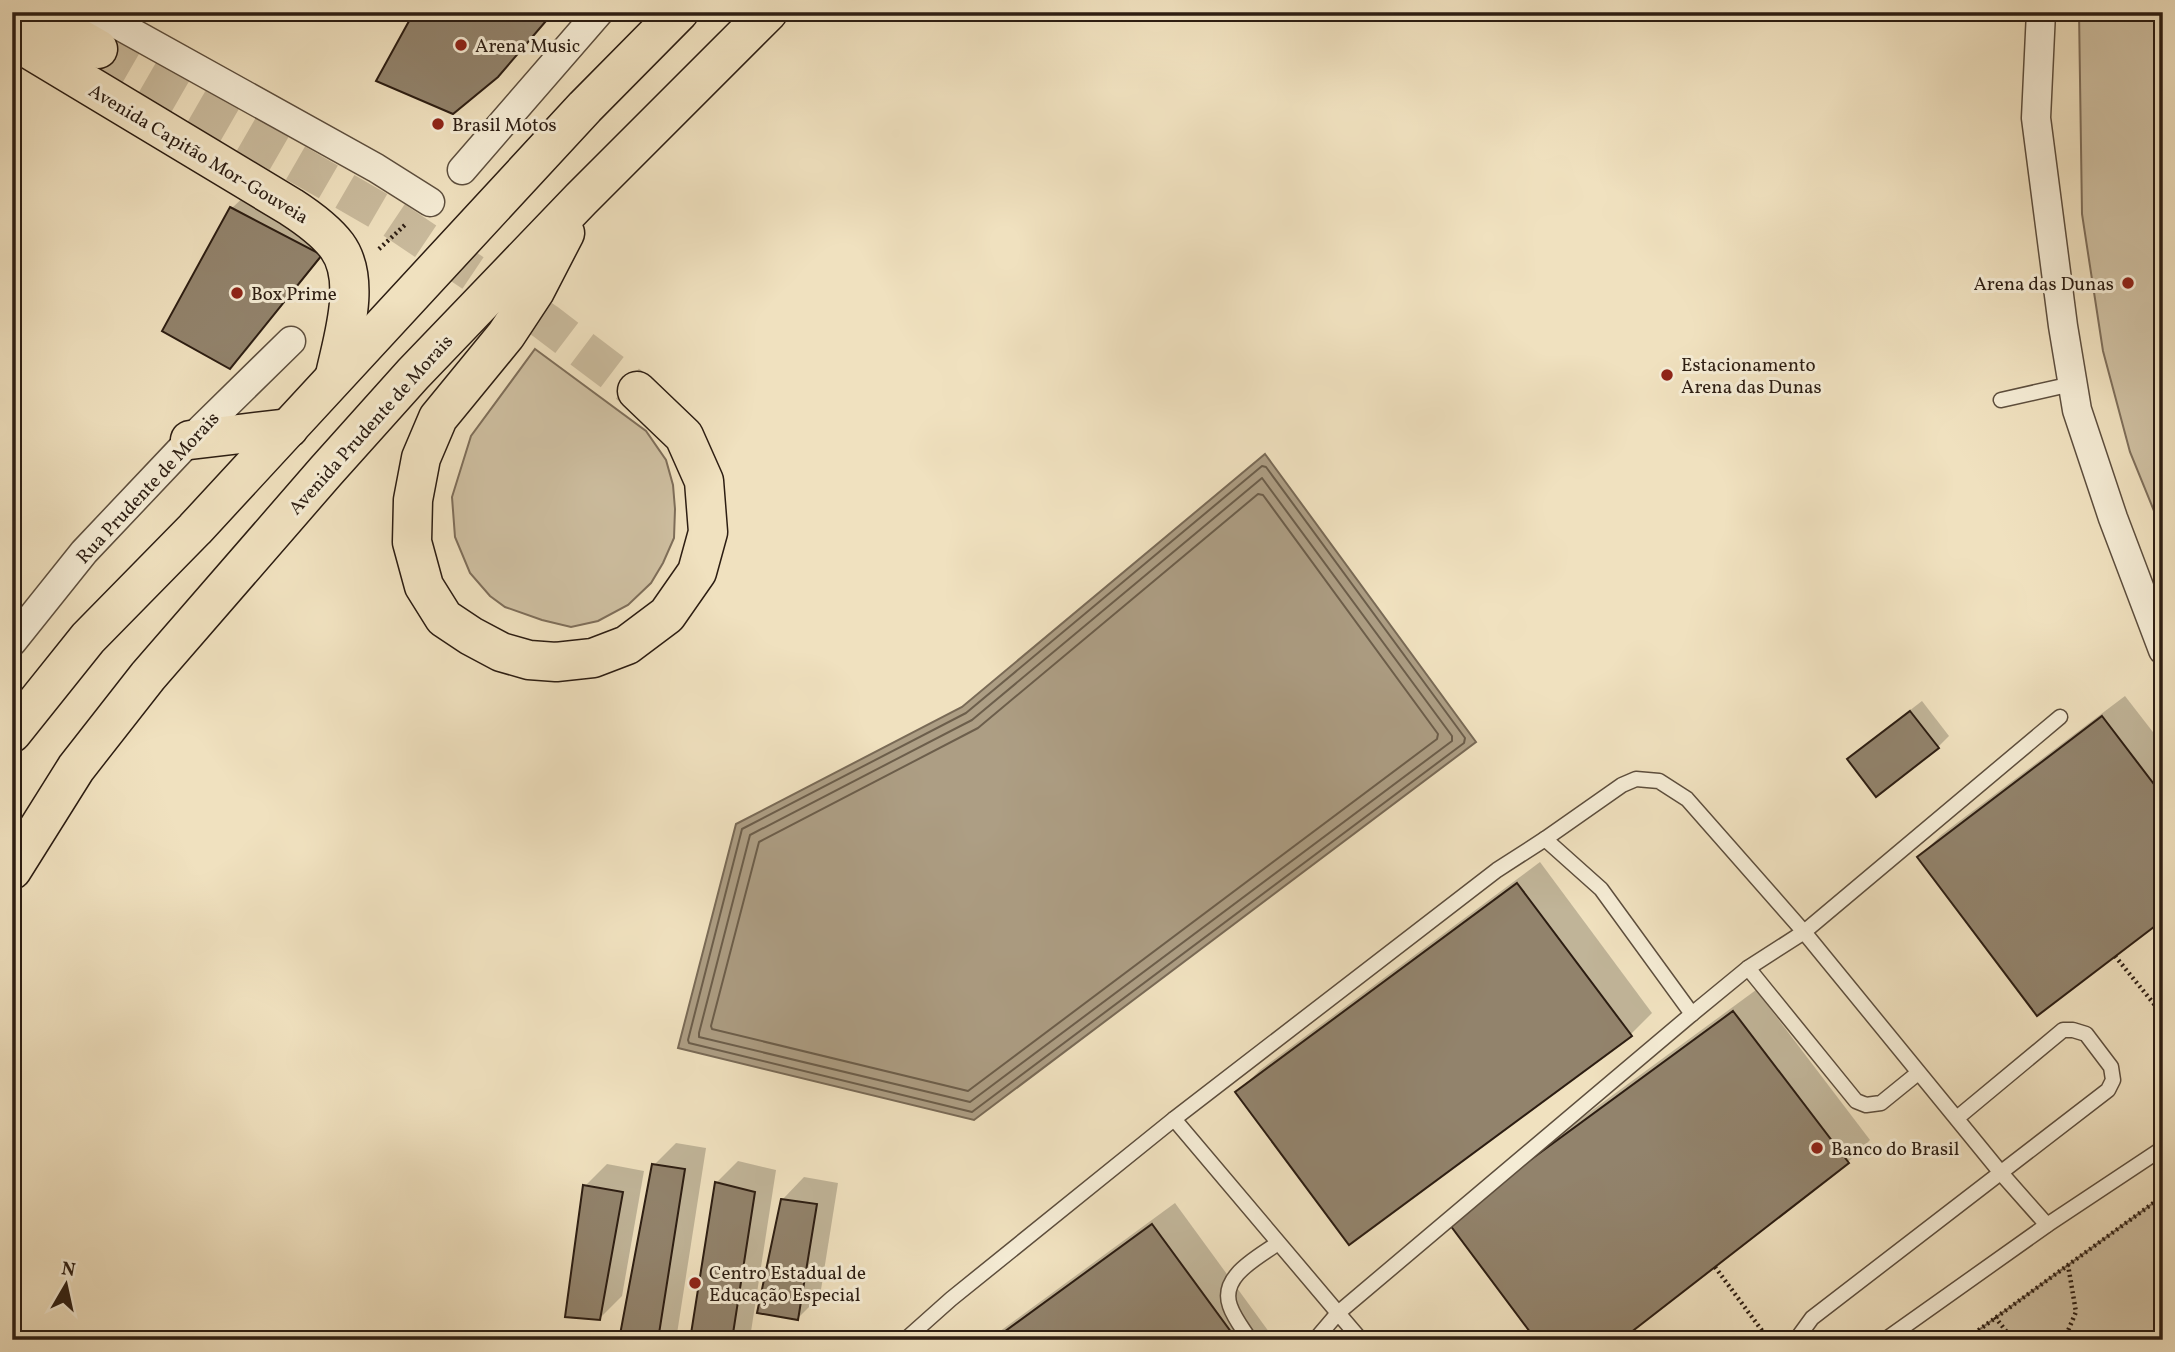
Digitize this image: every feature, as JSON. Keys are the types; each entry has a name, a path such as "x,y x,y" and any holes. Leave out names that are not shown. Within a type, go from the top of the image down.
{"main road":[{"path":"33,12 98,50"},
{"path":"12,733 88,638 195,529 585,107 679,12"},
{"name":"Avenida Prudente de Morais","path":"12,870 76,768 148,676 413,374 581,199 768,12"},
{"name":"Avenida Capitão Mor-Gouveia","path":"12,39 291,206 339,247 350,275 349,307 334,377"},
{"path":"581,199 535,291 506,335 438,418 421,458 413,500 412,542 424,586 444,618 502,652 529,660 556,662 593,658 627,645 667,615 697,572 708,532 704,481 684,436 637,391"},
{"path":"190,440 289,428"}],"street":[{"path":"95,12 376,168 430,202"},
{"path":"462,170 599,12"},
{"path":"2041,12 2036,118 2072,384 2077,410 2113,518 2163,650"},
{"name":"Rua Prudente de Morais","path":"12,642 84,552 190,440 291,341"}],"lane":[{"path":"2001,400 2072,384"},
{"path":"1315,1340 1338,1313 1692,1014 1748,968 1804,932 2060,717"},
{"path":"905,1340 951,1299 1174,1119 1497,870 1622,785 1636,779 1658,781 1687,799 1804,932 1918,1073 2047,1225"},
{"path":"1545,839 1601,888 1692,1014"},
{"path":"1748,968 1856,1101 1866,1105 1881,1103 1918,1073"},
{"path":"1796,1340 1812,1318 2108,1090 2113,1080 2111,1067 2086,1034 2063,1030 1957,1118"},
{"path":"1174,1119 1361,1340"},
{"path":"1885,1340 2047,1225 2163,1148"},
{"path":"1250,1340 1228,1301 1230,1285 1236,1274 1278,1243"}],"path":[{"path":"2115,957 2163,1015"},
{"path":"1965,1340 2163,1196"},
{"path":"2064,1340 2076,1312 2068,1265"},
{"path":"1714,1267 1769,1340"},
{"path":"1996,1317 2012,1340"}],"shaded area":[{"name":"Arena das Dunas","path":"2079,12 2163,12 2163,533 2130,452 2103,351 2082,214"},
{"path":"535,349 646,431 666,460 673,485 674,538 651,583 628,605 598,621 571,627 505,607 490,596 470,573 455,537 452,497 471,436"},
{"path":"2163,1196 2163,1340 1965,1340"}],"water":[{"path":"1265,454 1476,742 974,1120 678,1048 736,824 962,707"}],"building":[{"name":"Arena Music","path":"414,12 552,14 498,77 453,114 376,81"},
{"name":"Box Prime","path":"230,207 322,255 230,369 162,331"},
{"path":"1910,711 1939,748 1876,797 1847,759"},
{"path":"2102,716 2163,796 2163,920 2037,1016 1917,857"},
{"path":"1517,883 1632,1036 1349,1245 1235,1092"},
{"path":"1733,1011 1849,1163 1621,1340 1536,1340 1447,1221"},
{"path":"652,1164 685,1169 658,1340 619,1340"},
{"path":"715,1182 755,1192 732,1340 690,1340"},
{"path":"583,1185 623,1192 600,1320 565,1317"},
{"path":"781,1199 817,1204 798,1320 757,1313"},
{"path":"1152,1224 1237,1340 993,1340"}],"tunnel":[{"path":"98,49 391,218 546,322 637,391"}],"place":[{"name":"Arena Music","path":"461,45"},
{"name":"Brasil Motos","path":"438,124"},
{"name":"Arena das Dunas","path":"2128,283"},
{"name":"Box Prime","path":"237,293"},
{"name":"Estacionamento Arena das Dunas","path":"1667,375"},
{"name":"Banco do Brasil","path":"1817,1148"},
{"name":"Centro Estadual de Educação Especial","path":"695,1283"}]}
